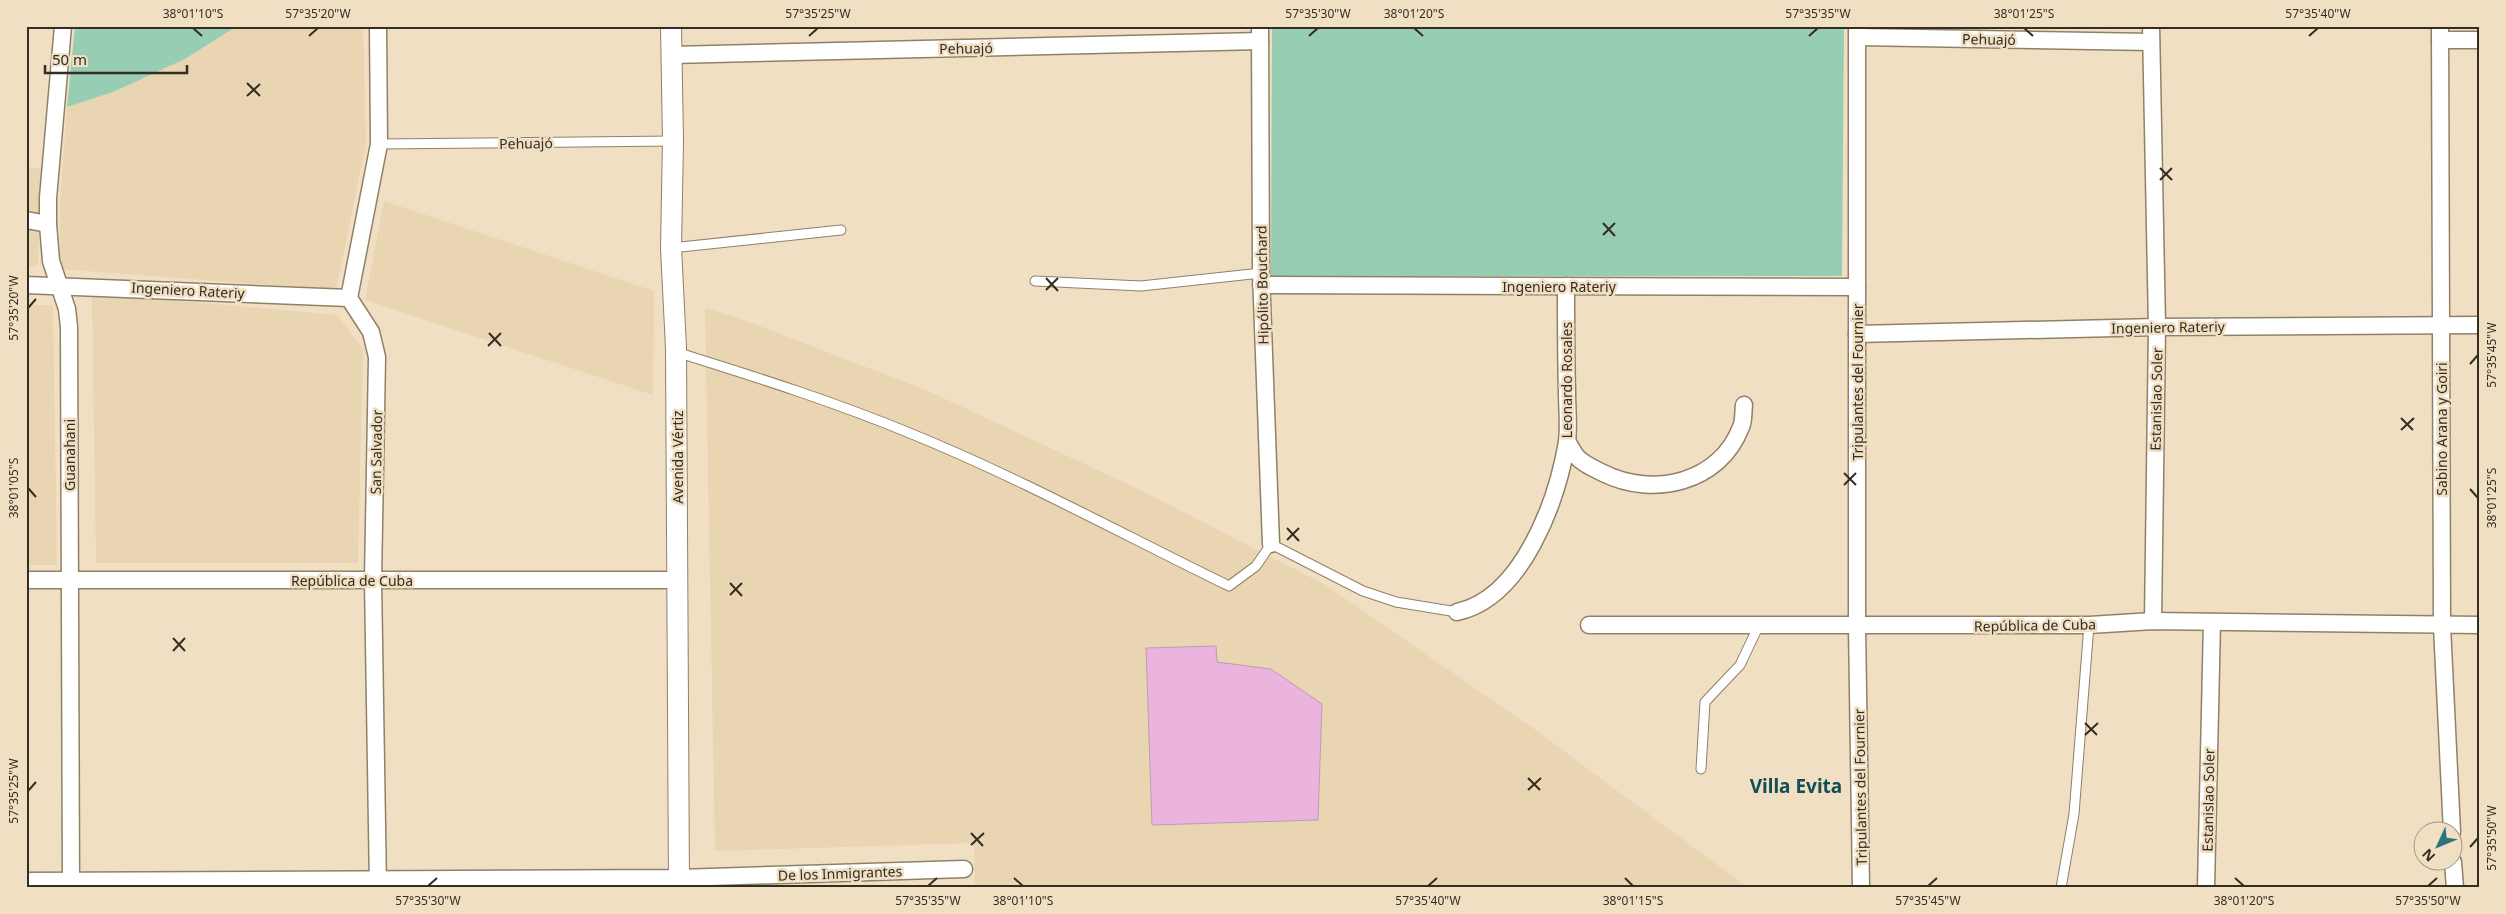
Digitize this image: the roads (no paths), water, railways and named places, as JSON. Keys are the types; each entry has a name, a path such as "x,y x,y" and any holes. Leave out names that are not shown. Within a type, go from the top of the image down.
{"street":[{"name":"Guanahani","path":"63,26 48,198 48,224 51,261 67,309 69,327 71,884"},
{"path":"349,298 379,144 378,26"},
{"name":"Avenida Vértiz","path":"672,26 673,141 671,248 676,352 679,883"},
{"name":"Pehuajó","path":"1858,32 2151,34"},
{"name":"Tripulantes del Fournier","path":"1858,32 1857,626 1861,888"},
{"path":"2440,33 2480,40"},
{"name":"Sabino Arana y Goiri","path":"2440,33 2442,626 2452,822"},
{"name":"Pehuajó","path":"672,54 1260,34"},
{"name":"Hipólito Bouchard","path":"1260,34 1261,279 1271,544"},
{"name":"Estanislao Soler","path":"2151,34 2157,327 2153,621"},
{"path":"26,220 48,224"},
{"name":"Ingeniero Rateriy","path":"1261,279 1566,286 1857,288"},
{"name":"Ingeniero Rateriy","path":"26,285 59,284 349,298"},
{"name":"Leonardo Rosales","path":"1457,612 1471,609 1500,587 1532,546 1547,515 1567,441 1566,286"},
{"name":"San Salvador","path":"349,298 371,332 377,357 374,580 378,884"},
{"name":"Ingeniero Rateriy","path":"1857,334 2157,327 2480,325"},
{"path":"1567,441 1578,458 1593,469 1624,482 1656,486 1694,478 1724,457 1742,427 1744,405"},
{"name":"República de Cuba","path":"26,580 677,580"},
{"name":"República de Cuba","path":"1589,625 2089,625 2153,621 2480,626"},
{"name":"Estanislao Soler","path":"2206,888 2212,622"},
{"name":"De los Inmigrantes","path":"26,881 71,884 679,883 964,869"},
{"path":"2454,872 2455,888"}],"lane":[{"name":"Pehuajó","path":"379,144 673,141"},
{"path":"671,248 841,230"},
{"path":"1035,281 1141,286 1261,279"},
{"path":"676,352 785,386 913,434 1229,586 1256,566 1271,544 1363,590 1396,602 1457,612"},
{"path":"2061,888 2074,814 2089,625"},
{"path":"1701,769 1705,702 1740,665 1758,626"}],"district":[{"name":"Villa Evita","path":"1796,786"}]}
